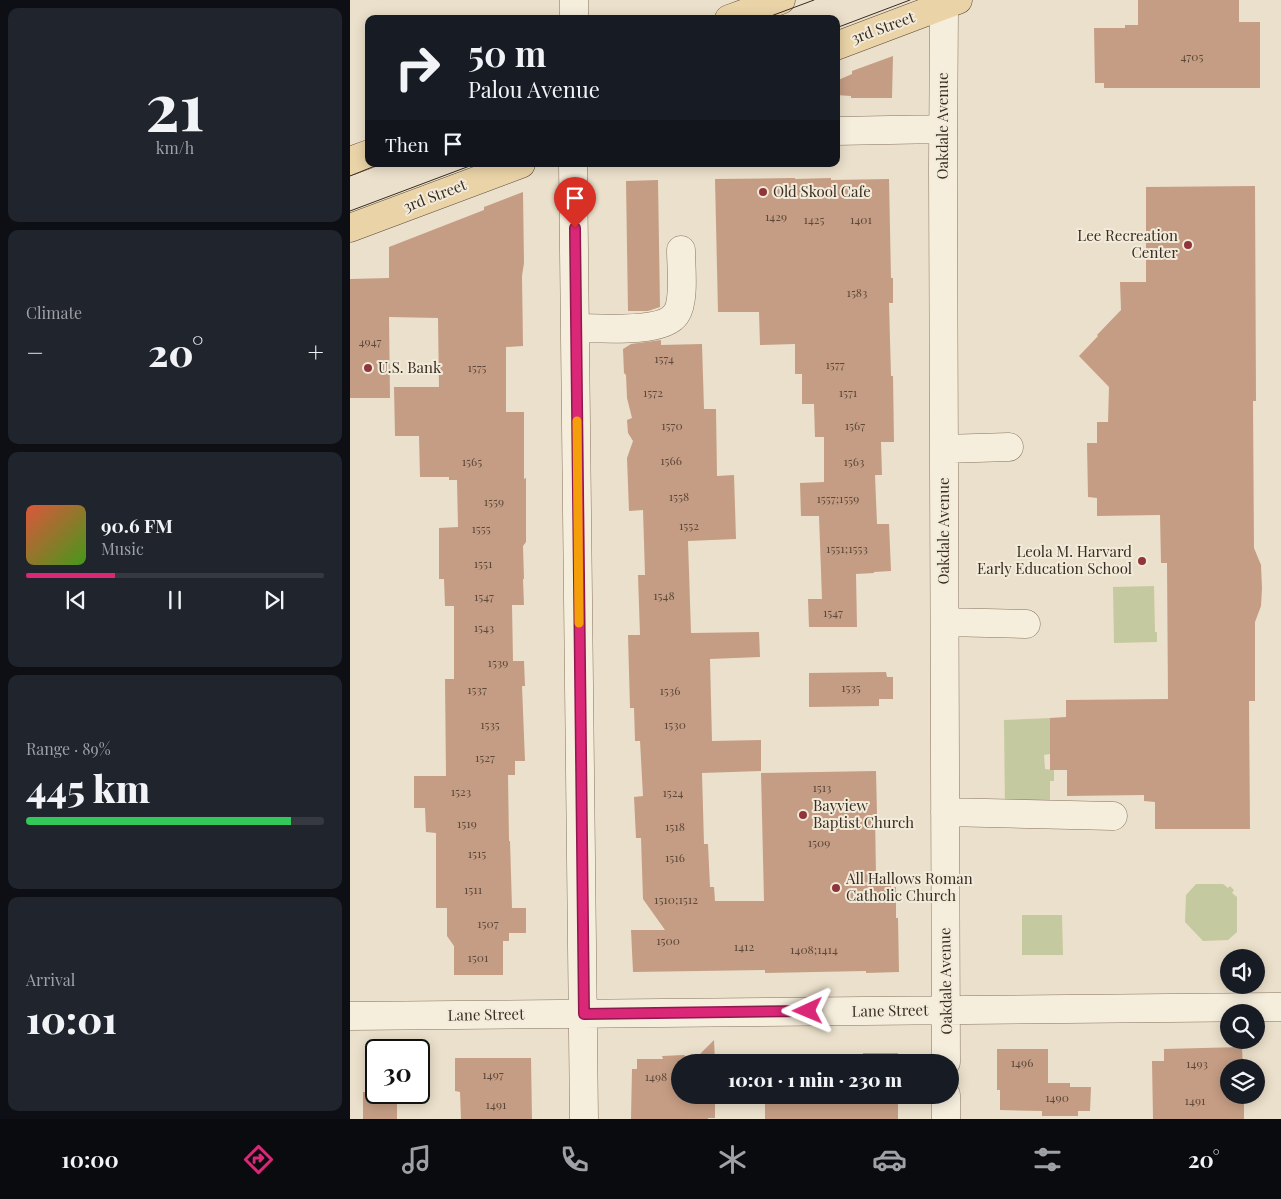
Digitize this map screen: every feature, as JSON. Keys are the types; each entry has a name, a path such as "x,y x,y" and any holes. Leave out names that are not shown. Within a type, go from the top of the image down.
{"main road":[{"path":"740,15 781,0"},
{"name":"3rd Street","path":"840,44 948,2"},
{"path":"350,161 365,155"},
{"name":"3rd Street","path":"350,228 513,167"}],"street":[{"path":"574,0 574,15"},
{"name":"Oakdale Avenue","path":"946,1054 943,129 948,2"},
{"path":"840,131 943,129"},
{"path":"574,167 584,1119"},
{"path":"576,328 644,328 668,322 677,314 682,297 680,250"},
{"path":"944,448 1010,448"},
{"path":"944,622 1026,624"},
{"path":"945,812 1113,816"},
{"name":"Lane Street","path":"350,1016 1281,1007"},
{"path":"946,1104 946,1119"}],"green space":[{"path":"1154,586 1157,642 1114,643 1113,587"},
{"path":"1050,718 1050,754 1044,755 1045,769 1054,770 1054,781 1050,781 1050,810 1005,811 1004,720"},
{"path":"1196,884 1223,884 1228,888 1230,886 1234,890 1232,893 1237,897 1237,932 1228,940 1203,941 1185,922 1186,895"},
{"path":"1022,915 1062,915 1063,955 1022,955"}],"building":[{"path":"1138,0 1239,0 1239,22 1260,22 1260,88 1104,88 1104,83 1095,83 1094,28 1125,28 1125,25 1138,25"},
{"path":"893,56 892,98 851,98 851,96 840,95 840,79 852,74 852,71"},
{"path":"831,178 831,180 889,179 893,303 889,303 894,442 881,442 882,475 875,475 877,524 889,524 891,571 856,574 857,627 809,627 808,599 822,599 819,516 801,516 800,483 824,482 824,437 815,437 814,404 802,404 802,374 795,374 795,344 760,345 759,312 718,312 715,179"},
{"path":"658,180 660,307 648,311 628,311 626,181"},
{"name":"Leola M. Harvard Early Education School","path":"1255,186 1256,401 1253,401 1254,548 1261,565 1262,588 1261,606 1255,622 1255,701 1249,701 1250,829 1155,829 1155,802 1144,801 1144,795 1067,796 1067,770 1050,770 1050,718 1066,717 1066,700 1168,699 1167,563 1161,563 1160,515 1097,516 1097,498 1088,497 1087,443 1097,443 1097,422 1108,422 1109,387 1079,356 1121,310 1120,282 1146,282 1146,187"},
{"path":"523,192 523,346 506,347 506,412 524,412 526,542 523,546 524,605 512,605 513,661 524,661 525,686 522,686 525,761 515,761 515,775 508,775 512,908 526,908 526,933 509,933 509,941 503,941 503,975 454,975 454,946 447,936 447,908 436,908 436,833 426,832 425,808 414,808 414,776 446,776 445,679 454,679 454,606 445,606 444,579 439,579 439,528 458,527 457,480 449,480 449,477 420,477 419,436 395,436 394,387 439,387 438,318 389,317 390,398 350,398 350,279 389,278 389,247 484,210 484,207"},
{"path":"661,340 661,345 702,344 704,409 716,409 717,476 734,475 736,539 688,541 691,633 759,632 760,657 710,659 712,741 761,740 761,771 702,773 704,844 708,844 710,887 714,887 715,901 764,901 761,773 876,771 876,875 891,875 891,888 896,887 899,972 765,973 765,970 633,972 631,930 665,930 643,899 641,838 636,838 634,797 643,796 640,741 635,741 634,708 630,708 628,635 640,635 638,575 645,575 643,510 629,511 627,458 633,441 628,433 627,420 632,418 627,398 623,349 631,344"},
{"path":"886,672 887,677 893,677 893,699 879,699 879,706 809,707 809,673"},
{"path":"714,1040 715,1054 700,1054"},
{"path":"997,1049 1048,1049 1048,1083 1070,1083 1070,1087 1091,1087 1090,1111 1078,1111 1078,1116 1042,1116 1042,1111 1000,1110 1000,1090 997,1090"},
{"path":"1164,1049 1242,1049 1243,1059 1220,1059 1220,1104 1244,1104 1244,1119 1153,1119 1152,1061 1164,1061"},
{"path":"863,1053 898,1053 898,1054"},
{"path":"662,1056 671,1056 671,1104 715,1104 715,1118 631,1119 632,1069 637,1069 637,1059 663,1059"},
{"path":"455,1058 531,1058 532,1119 461,1119 460,1092 455,1091"},
{"path":"363,1092 365,1092 365,1104 397,1104 397,1119 363,1119"},
{"path":"765,1104 898,1104 898,1119 765,1119"}],"tram line":[{"path":"774,15 814,0"},
{"path":"840,26 910,0"},
{"path":"350,176 372,167"},
{"path":"350,211 467,167"}],"slow traffic":[{"path":"577,421 579,623"}],"place":[{"name":"Old Skool Cafe","path":"763,192"},
{"name":"Lee Recreation Center","path":"1188,245"},
{"name":"U.S. Bank","path":"368,368"},
{"name":"Leola M. Harvard Early Education School","path":"1142,561"},
{"name":"Bayview Baptist Church","path":"803,815"},
{"name":"All Hallows Roman Catholic Church","path":"836,888"}],"route":[{"path":"575,228 584,1014 808,1011"}]}
